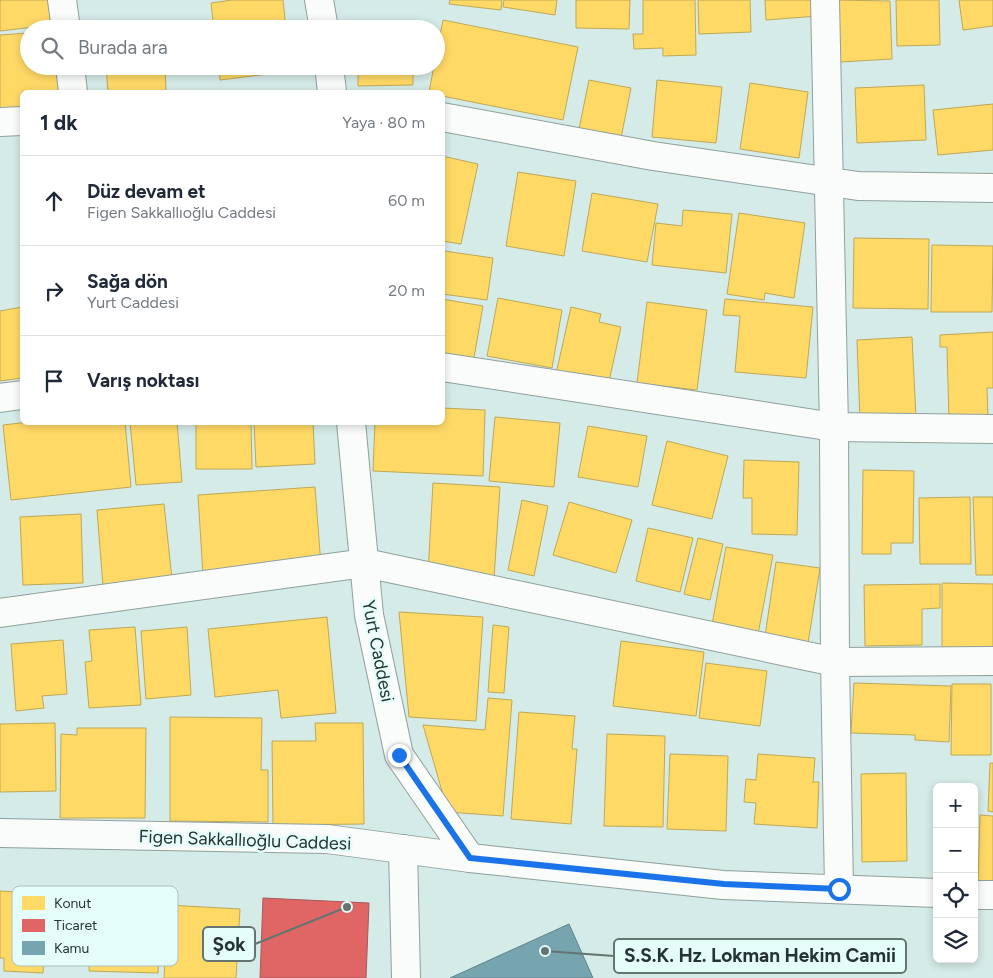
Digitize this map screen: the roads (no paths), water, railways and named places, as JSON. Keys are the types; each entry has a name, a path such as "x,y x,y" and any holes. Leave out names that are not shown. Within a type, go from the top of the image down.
{"street":[{"path":"62,0 65,20"},
{"path":"320,0 323,20"},
{"path":"825,0 834,427 835,662 839,889"},
{"path":"71,75 73,90"},
{"path":"330,75 332,90"},
{"path":"445,118 653,156 858,186 993,188"},
{"path":"0,122 20,121"},
{"path":"445,367 834,427 993,429"},
{"path":"0,398 20,395"},
{"name":"Yurt Caddesi","path":"351,425 369,615 399,755 470,858"},
{"path":"0,613 364,562 835,662 993,661"},
{"name":"Figen Sakkallıoğlu Caddesi","path":"0,833 327,839 470,858 724,884 933,893"},
{"path":"403,849 406,978"},
{"path":"978,894 993,895"}],"place":[{"name":"Şok","path":"347,907"},
{"name":"S.S.K. Hz. Lokman Hekim Camii","path":"545,951"}]}
